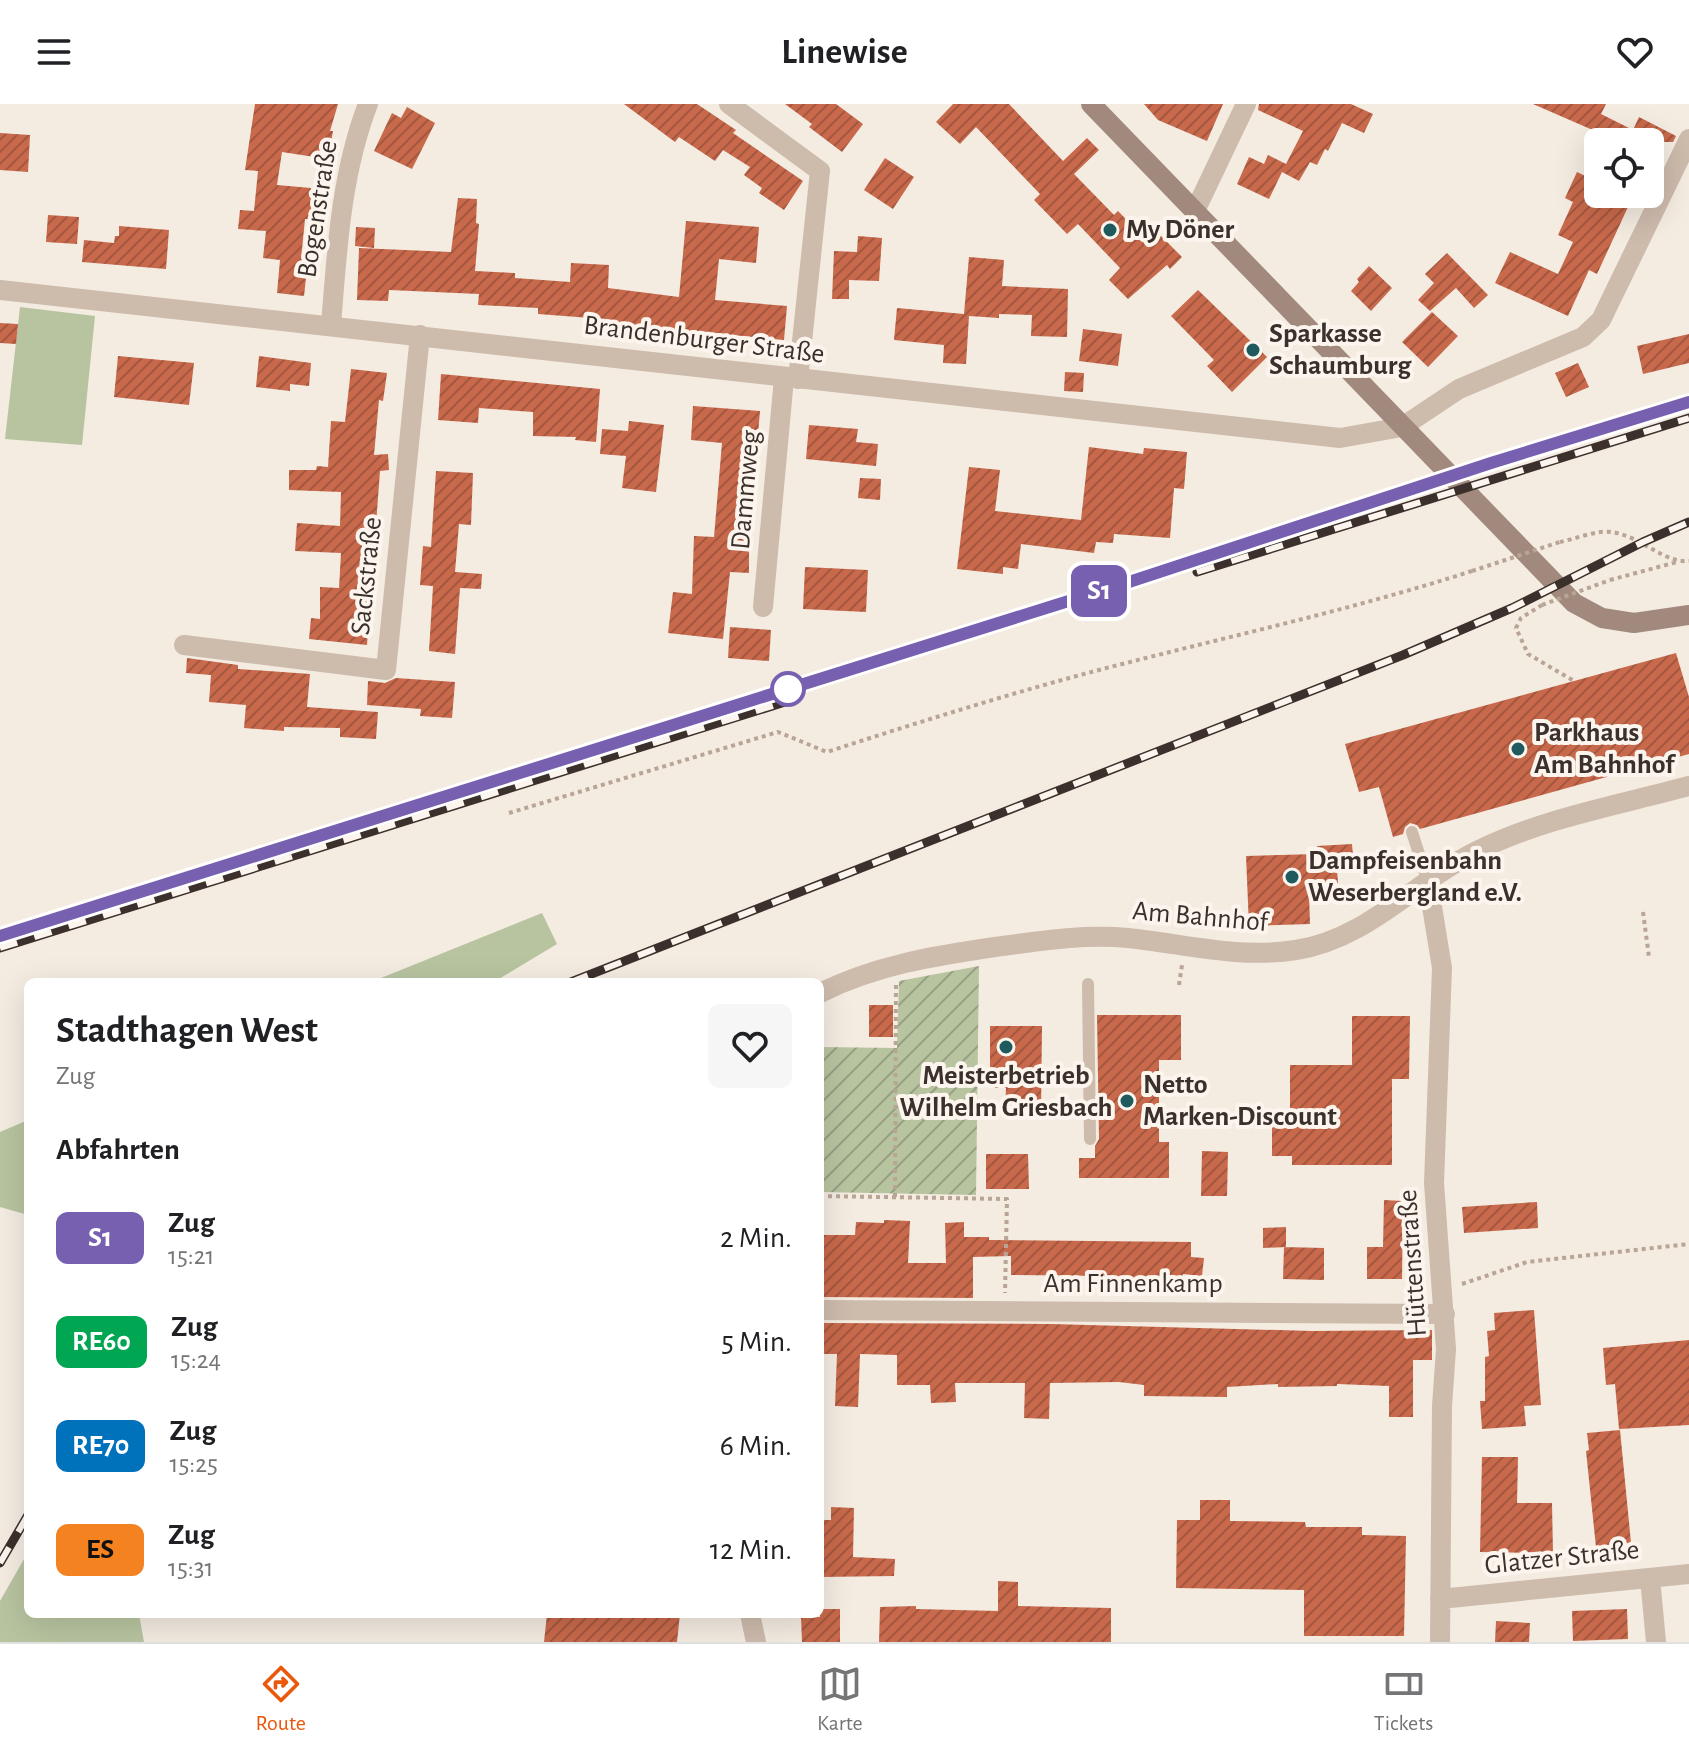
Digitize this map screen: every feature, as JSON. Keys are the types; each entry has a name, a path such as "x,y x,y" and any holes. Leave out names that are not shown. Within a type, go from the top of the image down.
{"main road":[{"path":"1091,104 1574,603 1602,618 1634,623 1689,615"}],"street":[{"name":"Bogenstraße","path":"331,325 337,245 348,167 368,104"},
{"name":"Dammweg","path":"729,104 820,171 763,607"},
{"path":"1195,211 1246,104"},
{"path":"1402,427 1459,389 1583,337 1601,320 1689,139"},
{"name":"Brandenburger Straße","path":"0,290 1340,438 1402,427"},
{"name":"Sackstraße","path":"184,645 386,670 420,335"},
{"name":"Am Bahnhof","path":"824,991 854,976 896,964 1054,939 1128,938 1253,954 1297,950 1337,940 1361,928 1474,852 1524,832 1689,786"},
{"name":"Hüttenstraße","path":"1428,882 1442,968 1434,1183 1445,1314 1440,1642"},
{"name":"Am Finnenkamp","path":"824,1310 1445,1314"},
{"name":"Glatzer Straße","path":"1440,1599 1689,1574"},
{"path":"1650,1578 1656,1642"},
{"path":"751,1618 756,1642"}],"lane":[{"path":"1412,832 1428,882"},
{"path":"1088,984 1090,1139"}],"path":[{"path":"509,813 778,732 827,752 957,710 1403,594 1560,542 1610,531 1643,542 1677,562"},
{"path":"1574,681 1528,654 1516,628 1521,618 1542,605 1610,580 1689,561"},
{"path":"1643,912 1649,957"},
{"path":"895,1197 896,964"},
{"path":"824,1196 1007,1199 1004,1311"},
{"path":"1443,1286 1467,1284 1527,1262 1689,1244"}],"green space":[{"path":"20,307 95,316 82,445 5,439"},
{"path":"542,913 557,944 501,978 381,978"},
{"path":"979,966 976,1195 824,1192 824,1047 897,1048 899,981"},
{"path":"24,1122 24,1214 0,1207 0,1132"},
{"path":"24,1559 24,1618 140,1618 144,1642 0,1642 0,1601"}],"building":[{"path":"255,104 338,104 330,131 333,131 328,159 282,152 277,185 311,188 311,193 319,193 317,220 305,219 301,259 308,260 304,296 277,293 280,260 263,258 266,231 238,229 240,210 254,211 258,171 245,170"},
{"path":"624,104 697,104 803,181 784,210 759,193 762,188 744,175 750,167 723,150 715,161 679,137 675,142"},
{"path":"785,104 836,104 863,124 842,152"},
{"path":"953,104 1009,104 1063,161 1087,138 1099,150 1074,174 1114,215 1118,211 1150,244 1160,235 1182,257 1170,269 1167,265 1128,299 1109,280 1120,268 1078,224 1067,234 1034,200 1040,194 976,127 960,144 936,122"},
{"path":"1144,104 1223,104 1207,141 1158,120"},
{"path":"1259,104 1351,104 1373,114 1364,133 1342,123 1328,151 1325,149 1317,165 1310,162 1299,181 1282,172 1269,199 1237,184 1249,157 1264,164 1268,155 1286,164 1303,131 1258,110"},
{"path":"1533,104 1606,104 1601,114 1629,128 1588,128"},
{"path":"407,107 435,123 412,169 374,151 392,113 401,118"},
{"path":"1639,117 1660,128 1634,128"},
{"path":"1664,130 1676,136 1673,142 1664,142"},
{"path":"0,133 30,135 28,172 0,170"},
{"path":"885,158 914,177 893,209 864,190"},
{"path":"1577,172 1584,175 1584,208 1628,208 1597,274 1589,270 1568,316 1495,283 1510,252 1558,274 1573,242 1558,235 1573,202 1565,198"},
{"path":"458,198 477,199 476,223 479,224 475,271 515,273 515,278 570,282 571,263 609,265 608,288 679,297 686,221 759,227 756,263 719,259 715,300 787,306 784,340 538,314 538,308 478,305 479,294 389,290 388,301 357,300 359,248 451,252"},
{"path":"48,215 79,217 77,244 46,242"},
{"path":"119,226 169,230 166,269 82,262 84,240 114,243 115,236 119,236"},
{"path":"356,227 375,228 374,248 355,246"},
{"path":"858,236 882,238 879,281 849,280 849,299 832,299 834,251 857,252"},
{"path":"1447,253 1488,295 1474,308 1456,288 1430,311 1418,300 1434,283 1425,274"},
{"path":"969,257 1004,260 1002,286 1068,289 1067,337 1031,336 1032,315 999,314 999,318 969,316 966,364 943,363 944,345 894,340 897,308 964,314"},
{"path":"1369,266 1392,288 1371,311 1351,291"},
{"path":"1198,290 1267,357 1232,392 1207,366 1214,360 1171,316"},
{"path":"1432,312 1458,336 1428,367 1402,342"},
{"path":"0,323 18,324 16,344 0,343"},
{"path":"1083,329 1122,334 1118,366 1079,361"},
{"path":"1689,334 1689,363 1643,374 1637,346"},
{"path":"118,356 194,363 189,405 114,397"},
{"path":"259,356 311,363 309,386 290,384 290,391 256,387"},
{"path":"1578,363 1589,387 1566,397 1555,373"},
{"path":"351,369 387,373 383,401 379,400 374,455 388,454 389,470 380,471 367,645 309,639 311,618 320,619 320,587 339,588 341,553 295,551 297,523 340,526 341,492 289,490 289,470 328,467 331,421 345,422"},
{"path":"1065,372 1084,373 1083,392 1064,391"},
{"path":"441,374 600,389 596,442 575,440 576,437 533,436 533,412 479,408 478,423 438,420"},
{"path":"693,406 760,411 749,573 730,572 723,639 668,633 673,592 692,594 694,536 714,537 722,443 691,440"},
{"path":"629,421 664,425 656,492 622,488 626,456 600,454 602,429 628,431"},
{"path":"809,425 858,429 856,442 878,444 876,466 806,459"},
{"path":"1089,447 1143,454 1144,448 1187,452 1184,489 1174,488 1170,538 1114,534 1113,543 1096,542 1094,553 1021,544 1018,569 1003,567 1003,574 957,569 969,467 1000,470 995,511 1081,520"},
{"path":"436,471 473,473 471,525 459,524 455,572 482,574 481,589 460,588 455,654 429,651 433,586 420,585 423,546 431,547"},
{"path":"860,478 881,479 880,500 858,498"},
{"path":"805,567 868,570 866,612 803,609"},
{"path":"730,627 771,630 769,661 728,658"},
{"name":"Parkhaus Am Bahnhof","path":"1676,653 1689,697 1689,754 1420,829 1410,823 1403,834 1393,837 1379,787 1359,792 1345,744"},
{"path":"187,658 238,665 238,669 310,674 307,707 378,712 376,739 340,737 340,728 284,727 284,731 244,728 246,705 209,702 211,675 186,673"},
{"path":"396,678 455,682 452,718 420,716 421,709 367,705 368,681 385,683"},
{"name":"Dampfeisenbahn Weserbergland e.V.","path":"1352,844 1354,869 1337,870 1338,883 1322,884 1322,894 1309,895 1310,924 1249,926 1246,856 1318,854 1317,846"},
{"path":"869,1005 893,1005 893,1037 869,1037"},
{"name":"Netto Marken-Discount","path":"1097,1015 1181,1015 1181,1060 1159,1060 1159,1142 1169,1142 1169,1178 1079,1178 1079,1158 1095,1158 1095,1146 1099,1139"},
{"path":"1352,1016 1410,1016 1409,1079 1392,1079 1392,1165 1292,1165 1292,1156 1272,1156 1272,1110 1290,1110 1290,1065 1352,1065"},
{"path":"990,1026 1042,1026 1041,1114 1005,1113 1006,1088 990,1088"},
{"path":"1202,1151 1228,1152 1227,1196 1201,1196"},
{"path":"986,1154 1028,1154 1029,1189 986,1189"},
{"path":"1384,1200 1403,1201 1402,1279 1367,1279 1367,1247 1383,1247"},
{"path":"1537,1202 1538,1228 1464,1233 1462,1207"},
{"path":"884,1220 910,1221 908,1263 946,1263 945,1223 964,1222 964,1237 989,1237 989,1240 1191,1242 1191,1257 1204,1258 1202,1276 1183,1274 1183,1279 1113,1279 1113,1276 1011,1275 1011,1256 973,1257 973,1298 824,1297 824,1235 855,1235 856,1222 884,1223"},
{"path":"1286,1227 1286,1247 1263,1248 1263,1228"},
{"path":"1284,1247 1324,1248 1324,1280 1283,1279"},
{"path":"1534,1310 1541,1405 1524,1406 1526,1426 1482,1429 1480,1401 1485,1401 1485,1357 1489,1356 1487,1331 1495,1330 1494,1313"},
{"path":"824,1323 1432,1330 1432,1360 1413,1360 1413,1417 1389,1417 1389,1386 1337,1384 1278,1387 1278,1384 1227,1387 1227,1397 1144,1396 1144,1385 1119,1382 1050,1383 1049,1419 1024,1418 1025,1383 955,1383 956,1402 931,1403 930,1385 897,1385 897,1355 860,1354 858,1407 835,1406 837,1354 824,1354"},
{"path":"1689,1340 1689,1425 1619,1429 1615,1384 1606,1385 1603,1348"},
{"path":"1620,1430 1631,1543 1596,1547 1586,1451 1589,1450 1587,1433"},
{"path":"1482,1457 1518,1457 1517,1503 1552,1503 1553,1553 1480,1552"},
{"path":"1200,1500 1230,1500 1230,1521 1305,1522 1306,1527 1362,1527 1362,1535 1406,1536 1404,1636 1304,1636 1304,1590 1176,1588 1177,1520 1200,1520"},
{"path":"831,1507 854,1508 853,1557 895,1559 894,1576 824,1577 824,1520 831,1520"},
{"path":"998,1581 1018,1582 1018,1606 1111,1608 1111,1642 879,1642 880,1607 998,1611"},
{"path":"824,1609 840,1609 840,1642 802,1642 801,1618 824,1618"},
{"path":"1627,1609 1628,1639 1573,1641 1572,1611"},
{"path":"547,1618 680,1618 677,1642 544,1642"},
{"path":"1496,1621 1530,1623 1529,1642 1495,1642"}],"railway":[{"path":"0,936 1126,583 1491,463 1689,402"},
{"path":"1197,572 1689,418"},
{"path":"581,978 1403,655 1512,608 1689,522"},
{"path":"0,948 785,702"},
{"path":"0,1563 24,1522"}],"train":[{"name":"S1","path":"0,936 1126,583 1491,463 1689,402"}],"place":[{"name":"My Döner","path":"1110,230"},
{"name":"Sparkasse Schaumburg","path":"1253,350"},
{"name":"Parkhaus Am Bahnhof","path":"1518,749"},
{"name":"Dampfeisenbahn Weserbergland e.V.","path":"1292,877"},
{"name":"Meisterbetrieb Wilhelm Griesbach","path":"1006,1047"},
{"name":"Netto Marken-Discount","path":"1127,1101"}]}
